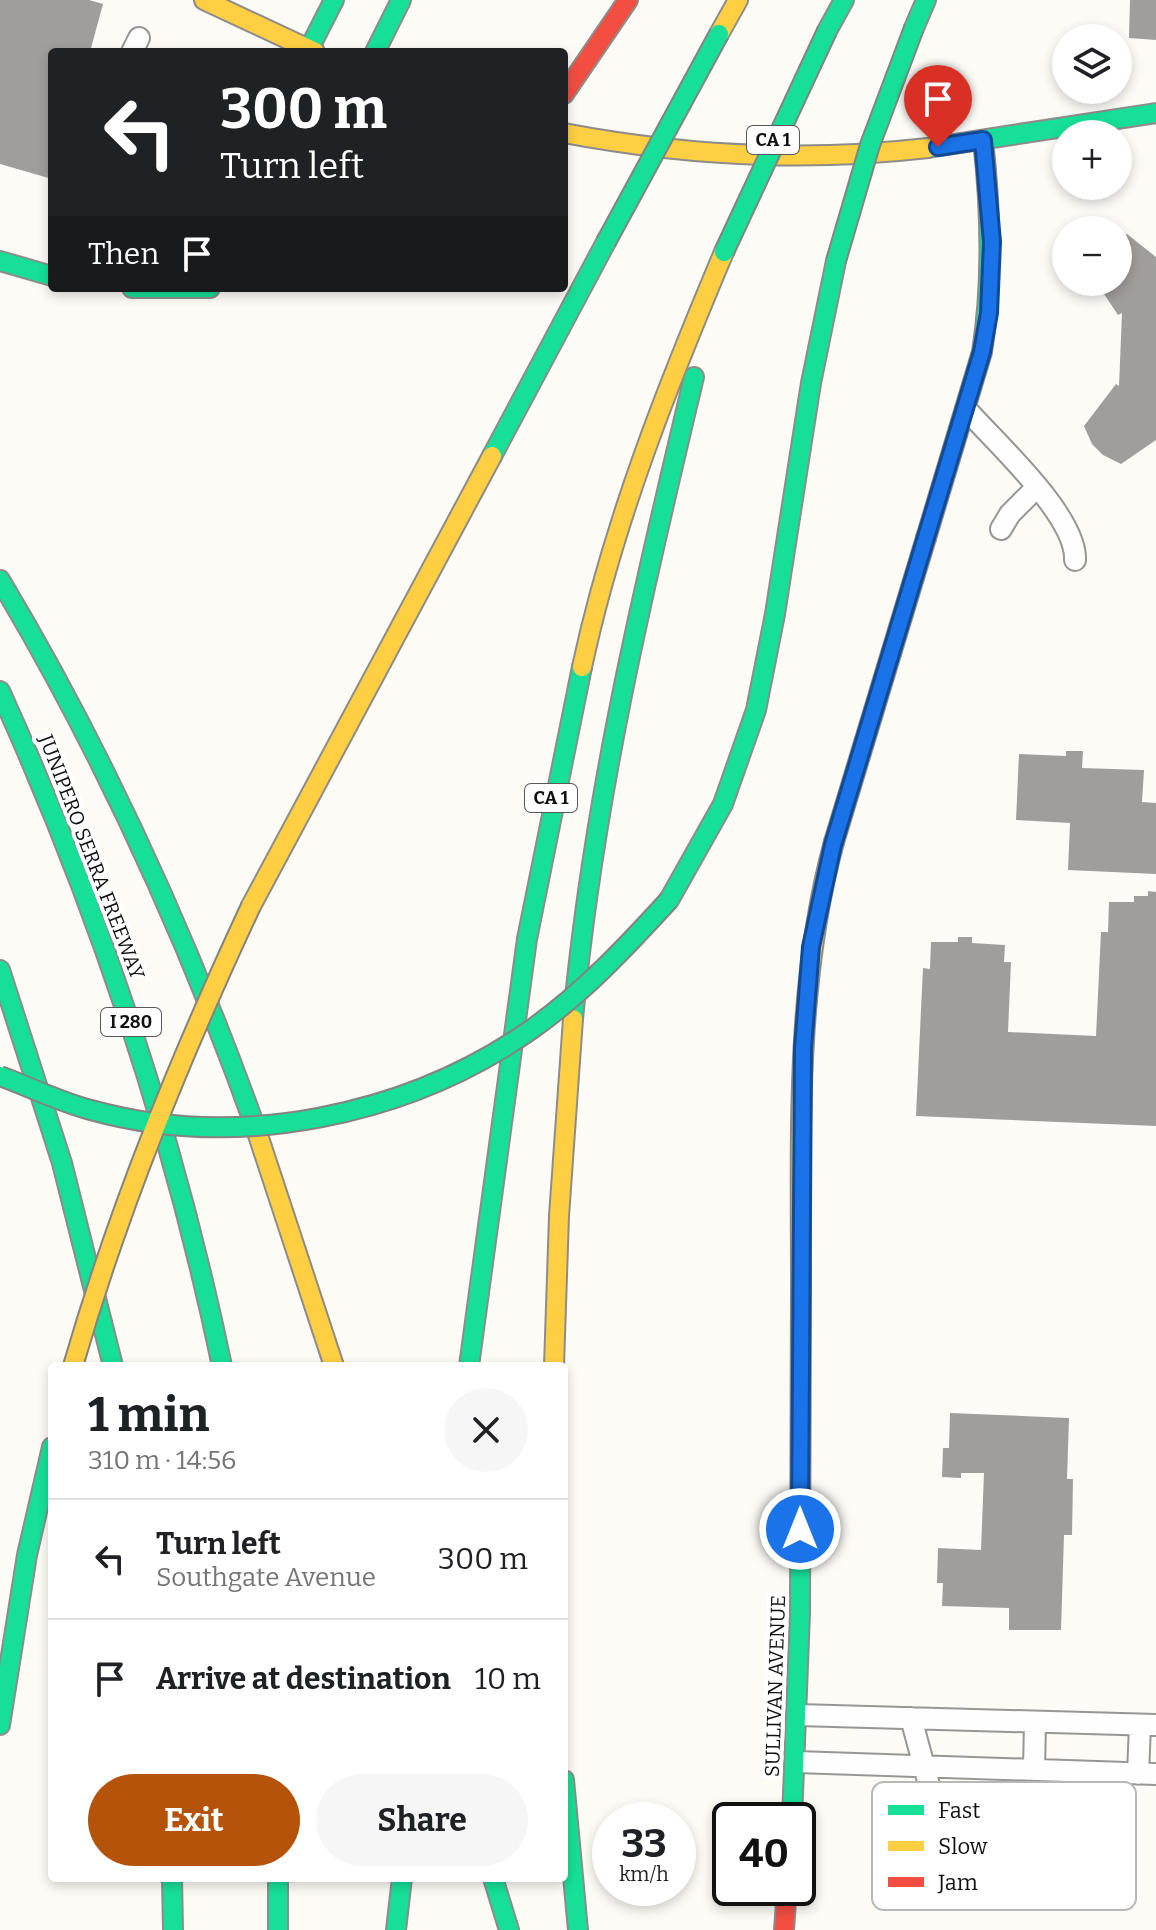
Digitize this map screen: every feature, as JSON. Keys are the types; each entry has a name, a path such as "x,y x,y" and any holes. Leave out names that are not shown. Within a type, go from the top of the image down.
{"main road":[{"path":"204,0 306,48"},
{"path":"313,48 334,0"},
{"path":"377,48 401,0"},
{"path":"568,88 628,0"},
{"path":"74,1362 141,1160 193,1032 251,906 738,0"},
{"name":"CA 1","path":"470,1362 506,1072 534,884 575,684 610,554 651,425 724,252 844,0"},
{"path":"0,1076 93,1110 176,1124 252,1126 297,1122 370,1107 472,1068 551,1019 616,962 669,900 713,830 755,723 772,636 815,362 836,261 870,145 926,0"},
{"path":"568,134 671,150 796,156 900,151 1156,113"},
{"name":"SULLIVAN AVENUE","path":"793,1802 798,1715 803,1048 811,947 836,834 982,352 992,277 991,217 983,140"},
{"path":"554,1362 567,1072 597,823 627,658 724,252"},
{"path":"0,261 48,275"},
{"path":"0,580 119,794 192,956 265,1148 333,1362"},
{"name":"JUNIPERO SERRA FREEWAY","path":"0,691 56,818 129,1015 188,1216 221,1362"},
{"path":"0,970 62,1163 112,1362"},
{"path":"0,1725 48,1463"},
{"path":"568,1823 578,1930"},
{"path":"172,1882 173,1930"},
{"path":"278,1882 278,1930"},
{"path":"396,1930 402,1882"},
{"path":"494,1882 509,1930"},
{"path":"784,1930 786,1906"}],"lane":[{"path":"966,409 1065,523 1076,551 1075,560"},
{"path":"1001,529 1010,514 1036,488"},
{"path":"796,1762 1147,1774 1148,1725 798,1715"},
{"path":"911,1718 927,1782"},
{"path":"1034,1770 1035,1722"}],"building":[{"path":"0,0 89,0 103,4 91,48 48,48 48,178 0,164"},
{"path":"1130,0 1156,0 1156,40 1132,38 1132,24 1129,24"},
{"path":"1132,238 1156,257 1156,440 1121,464 1103,455 1092,444 1084,426 1116,384 1119,386 1122,313 1118,315 1105,296 1132,296"},
{"path":"1066,751 1083,751 1082,768 1144,770 1142,802 1156,803 1156,874 1068,870 1070,823 1016,820 1019,754 1066,756"},
{"path":"1148,891 1156,892 1156,1126 916,1116 923,968 930,969 931,942 958,942 958,937 972,937 972,943 1005,945 1004,962 1011,962 1008,1032 1096,1036 1101,932 1108,932 1109,902 1134,902 1134,896 1148,896"},
{"path":"950,1413 1069,1418 1067,1479 1073,1479 1072,1535 1064,1535 1061,1630 1009,1630 1009,1608 942,1606 943,1583 937,1583 938,1548 981,1550 984,1473 961,1473 961,1478 942,1477 943,1448 949,1448"}],"traffic: fast":[{"path":"310,48 334,0"},
{"path":"377,48 401,0"},
{"path":"827,31 844,0"},
{"path":"914,28 926,0"},
{"path":"836,261 870,145 914,28"},
{"path":"724,252 827,31"},
{"path":"606,242 719,34"},
{"path":"928,148 1156,113"},
{"path":"926,538 982,352 990,246 983,140"},
{"path":"492,456 606,242"},
{"path":"0,261 48,275"},
{"path":"669,900 723,804 756,710 775,614 811,383 836,261"},
{"path":"573,1019 593,856 622,696 694,377"},
{"path":"0,580 75,713 142,850 202,989 257,1132"},
{"path":"470,1362 527,939 582,667"},
{"path":"0,691 70,856 130,1022 181,1192 221,1362"},
{"path":"0,1076 91,1110 147,1122 204,1127 262,1125 320,1118 377,1104 431,1084 483,1059 532,1029 587,984 669,900"},
{"path":"0,970 62,1163 112,1362"},
{"path":"793,1802 800,1613 801,1285"},
{"path":"0,1725 27,1555 48,1464"},
{"path":"568,1823 578,1930"},
{"path":"172,1882 173,1930"},
{"path":"278,1882 278,1930"},
{"path":"396,1930 402,1882"},
{"path":"494,1882 509,1930"}],"traffic: slow":[{"path":"204,0 306,48"},
{"path":"719,34 738,0"},
{"path":"568,134 655,147 746,154 837,155 928,148"},
{"path":"582,667 609,560 643,456 724,252"},
{"path":"251,906 492,456"},
{"path":"801,1285 801,1117 806,1006 821,896 834,842"},
{"path":"74,1362 110,1248 153,1133 251,906"},
{"path":"554,1362 559,1216 573,1019"},
{"path":"257,1132 333,1362"}],"traffic: jam":[{"path":"568,88 628,0"},
{"path":"834,842 926,538"},
{"path":"784,1930 786,1906"}],"route":[{"path":"800,1529 803,1048 807,980 816,912 833,845 972,391 989,313 992,242 983,140 938,147"}]}
